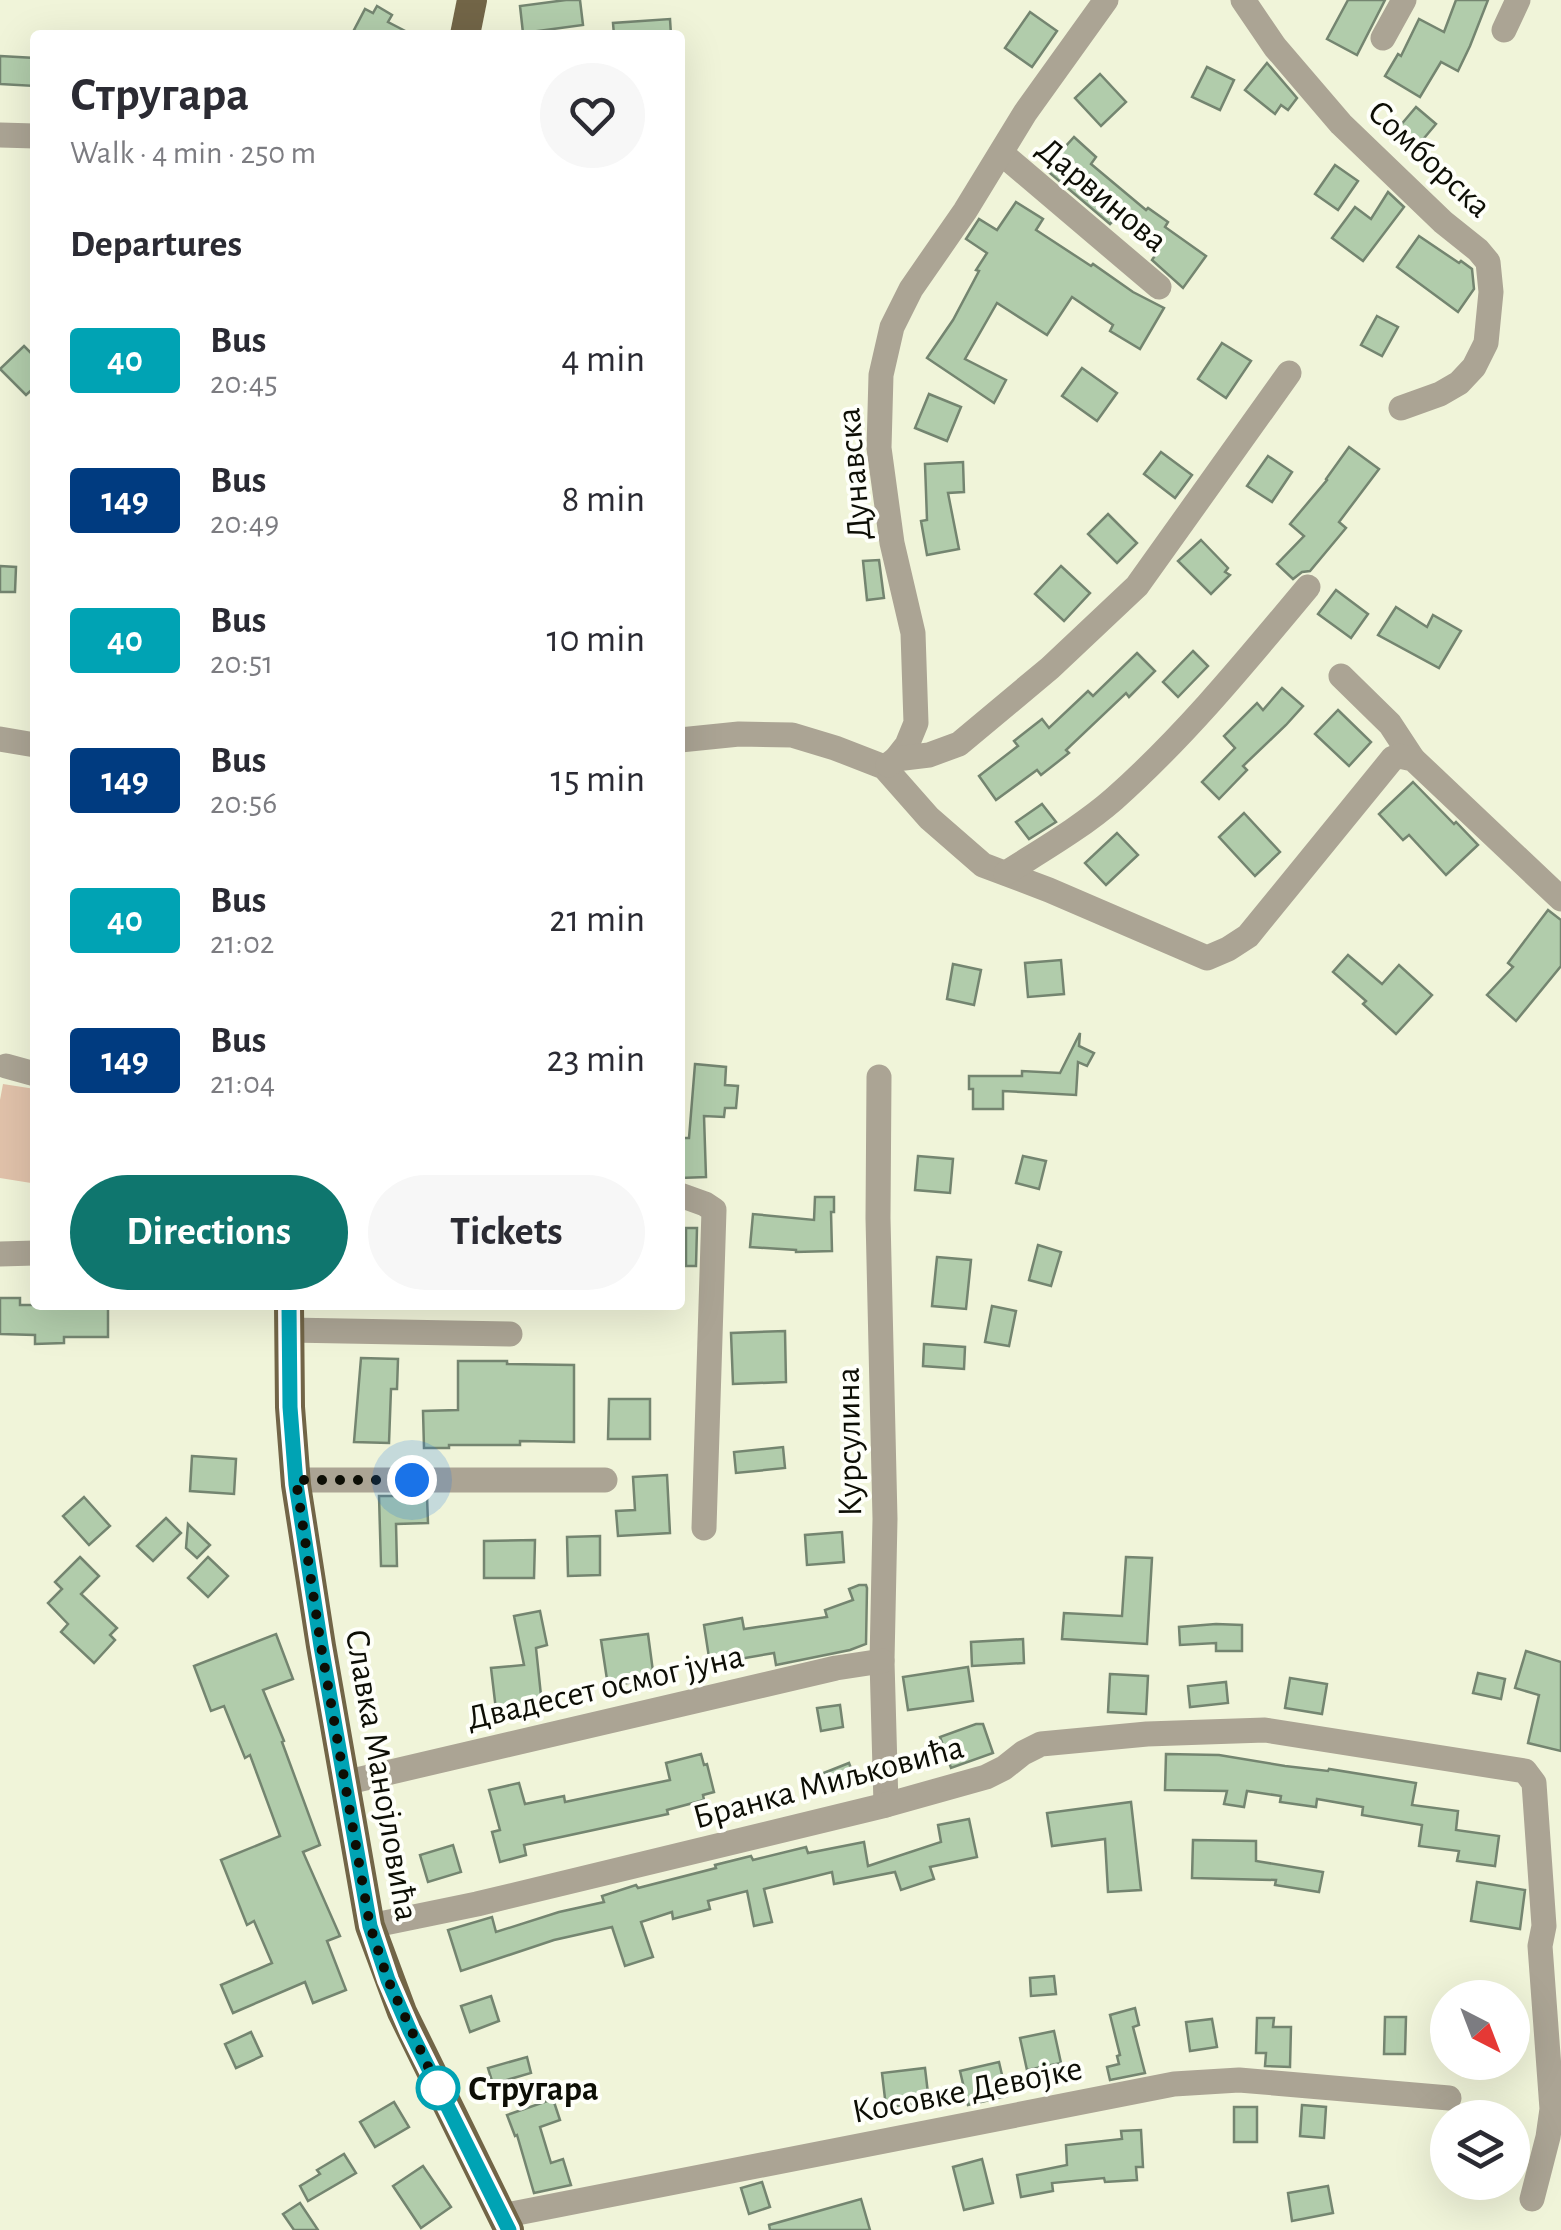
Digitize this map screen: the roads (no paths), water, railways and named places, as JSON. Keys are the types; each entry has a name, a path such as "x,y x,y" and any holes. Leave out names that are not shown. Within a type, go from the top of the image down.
{"main road":[{"path":"465,30 472,0"},
{"name":"Славка Манојловића","path":"289,1318 290,1407 306,1557 370,1926 402,2012 506,2223"}],"street":[{"name":"Дунавска","path":"890,763 907,745 916,723 913,633 892,543 880,448 882,375 892,327 910,289 965,211 1024,113 1106,0"},
{"name":"Сомборска","path":"1244,0 1275,47 1341,124 1488,262 1491,292 1486,343 1474,368 1440,394 1402,408"},
{"path":"1383,38 1404,0"},
{"path":"1504,30 1518,0"},
{"path":"0,135 30,136"},
{"name":"Дарвинова","path":"1001,153 1159,288"},
{"path":"685,739 739,734 792,735 890,763 959,744 1050,668 1136,586 1288,373"},
{"path":"1006,874 1112,801 1235,675 1308,587"},
{"path":"1341,676 1390,724 1413,758 1561,899"},
{"path":"0,739 30,746"},
{"path":"890,763 929,818 984,866 1207,958 1248,936 1393,758 1413,758"},
{"path":"6,1066 30,1073"},
{"name":"Курсулина","path":"879,1076 886,1806"},
{"path":"685,1197 714,1210 704,1528"},
{"path":"0,1254 30,1253"},
{"path":"289,1318 510,1334"},
{"path":"296,1480 605,1480"},
{"name":"Двадесет осмог јуна","path":"344,1782 882,1660"},
{"name":"Бранка Миљковића","path":"370,1926 886,1806 986,1777 1041,1744 1147,1734 1265,1730 1525,1771 1534,1783 1552,1928 1540,1946 1552,2109 1532,2199"},
{"name":"Косовке Девојке","path":"506,2223 1174,2084 1239,2080 1449,2098"}],"place":[{"name":"Стругара","path":"438,2088"}]}
